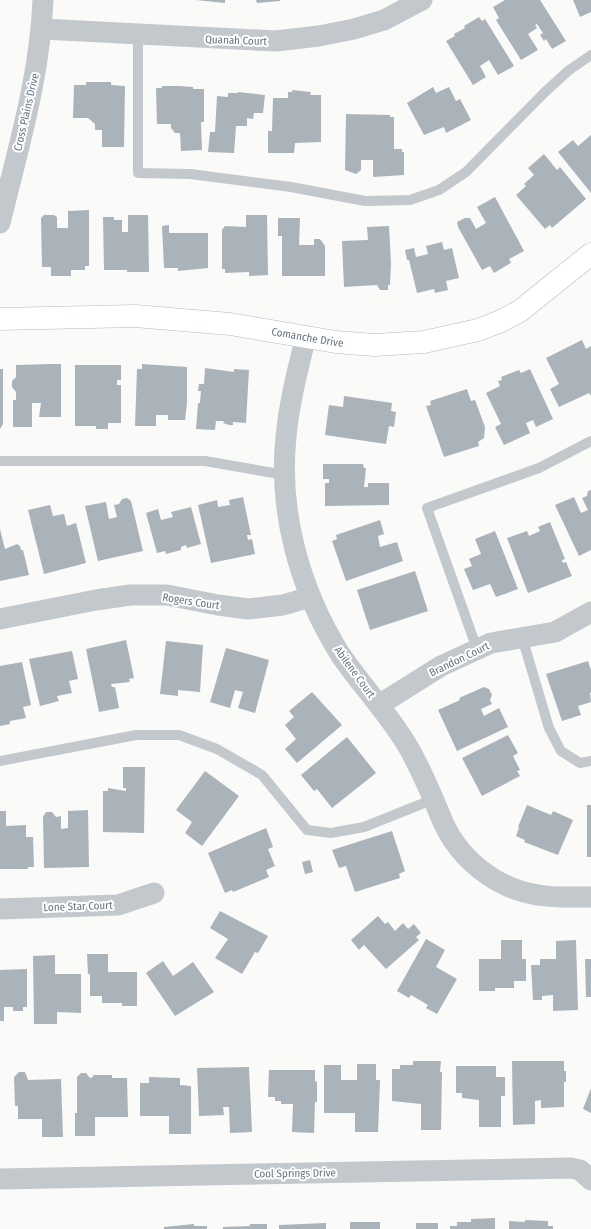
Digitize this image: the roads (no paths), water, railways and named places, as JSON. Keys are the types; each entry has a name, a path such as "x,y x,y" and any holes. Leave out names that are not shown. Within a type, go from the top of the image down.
{"street":[{"name":"Cross Plains Drive","path":"0,223 36,78 42,29 43,0"},
{"name":"Quanah Court","path":"42,29 276,42 354,29 384,20 422,0"},
{"name":"Comanche Drive","path":"0,319 135,316 230,324 336,342 395,345 424,342 478,330 520,311 591,254"},
{"name":"Abilene Court","path":"306,336 289,412 285,438 287,510 292,537 310,597 324,626 341,655 402,736 417,761 444,823 459,849 471,862 491,878 514,890 538,895 591,896"},
{"name":"Rogers Court","path":"0,619 96,600 130,595 167,595 248,609 283,605 310,597"},
{"name":"Brandon Court","path":"379,705 440,666 477,649 491,643 555,632 591,612"},
{"name":"Lone Star Court","path":"0,909 118,905 154,893"},
{"name":"Cool Springs Drive","path":"0,1178 571,1168 580,1170 589,1178"}],"lane":[{"path":"138,34 138,173 190,174 291,187 366,201 410,200 439,190 466,172 568,71 591,55"},
{"path":"477,649 427,508 539,468 591,441"},
{"path":"0,461 205,461 285,474"},
{"path":"522,637 549,728 561,751 580,763 591,761"},
{"path":"0,761 136,735 179,735 217,749 262,775 306,830 331,833 364,827 434,799"}]}
